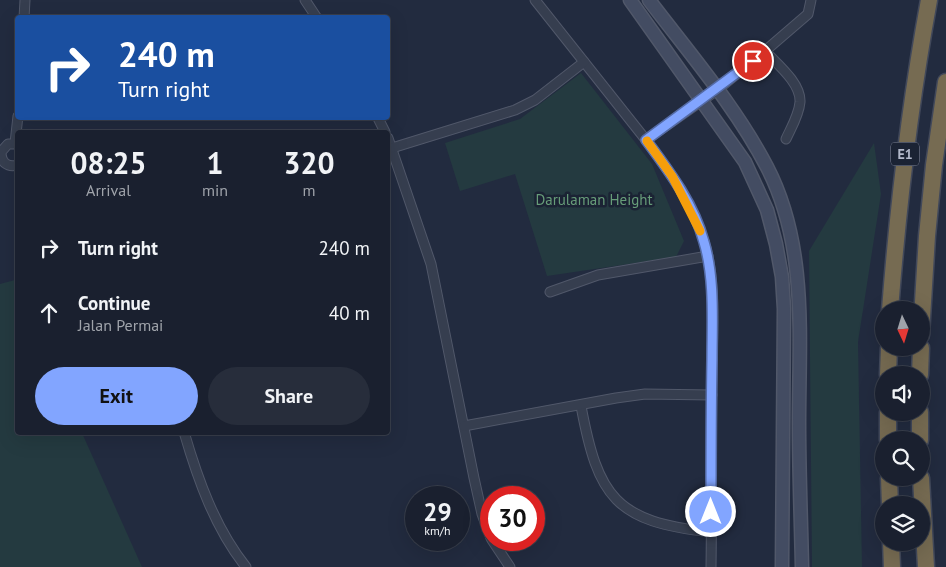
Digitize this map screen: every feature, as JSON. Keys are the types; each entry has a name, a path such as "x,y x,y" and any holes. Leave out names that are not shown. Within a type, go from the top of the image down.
{"highway":[{"name":"E1","path":"891,301 901,182 915,76 929,0"},
{"name":"E1","path":"923,301 934,165 946,82"},
{"path":"921,486 926,567"},
{"path":"891,551 892,567"}],"street":[{"path":"24,15 25,0"},
{"path":"305,0 315,15"},
{"path":"535,0 665,165 699,227 708,256 712,330 711,567"},
{"path":"630,0 745,162 767,210 782,278 784,309 782,567"},
{"path":"649,0 746,130 768,168 780,198 792,238 800,309 799,424 802,567"},
{"path":"646,140 717,90 765,51 808,14 811,0"},
{"path":"765,51 790,79 799,94 798,112 786,139"},
{"path":"392,148 520,108 535,100 584,62"},
{"path":"15,143 5,146 0,152 3,162 7,165 15,165"},
{"path":"390,143 431,264 480,505"},
{"path":"550,292 598,275 708,256"},
{"path":"464,426 645,394 712,395"},
{"path":"582,406 588,442 596,469 603,482 620,503 644,518 662,524 676,528 711,532"},
{"path":"185,435 204,494 246,567"},
{"path":"498,551 510,567"}],"green space":[{"name":"Darulaman Height","path":"581,73 652,164 684,241 676,257 547,276 515,174 460,191 445,143 520,119"},
{"path":"874,143 881,194 858,342 862,567 812,567 809,251"},
{"path":"15,280 15,435 83,435 142,567 0,567 0,284"}],"slow traffic":[{"path":"647,141 672,176 700,231"}],"route":[{"path":"711,512 712,330 708,256 699,227 681,192 665,165 646,140 717,90 753,61"}]}
